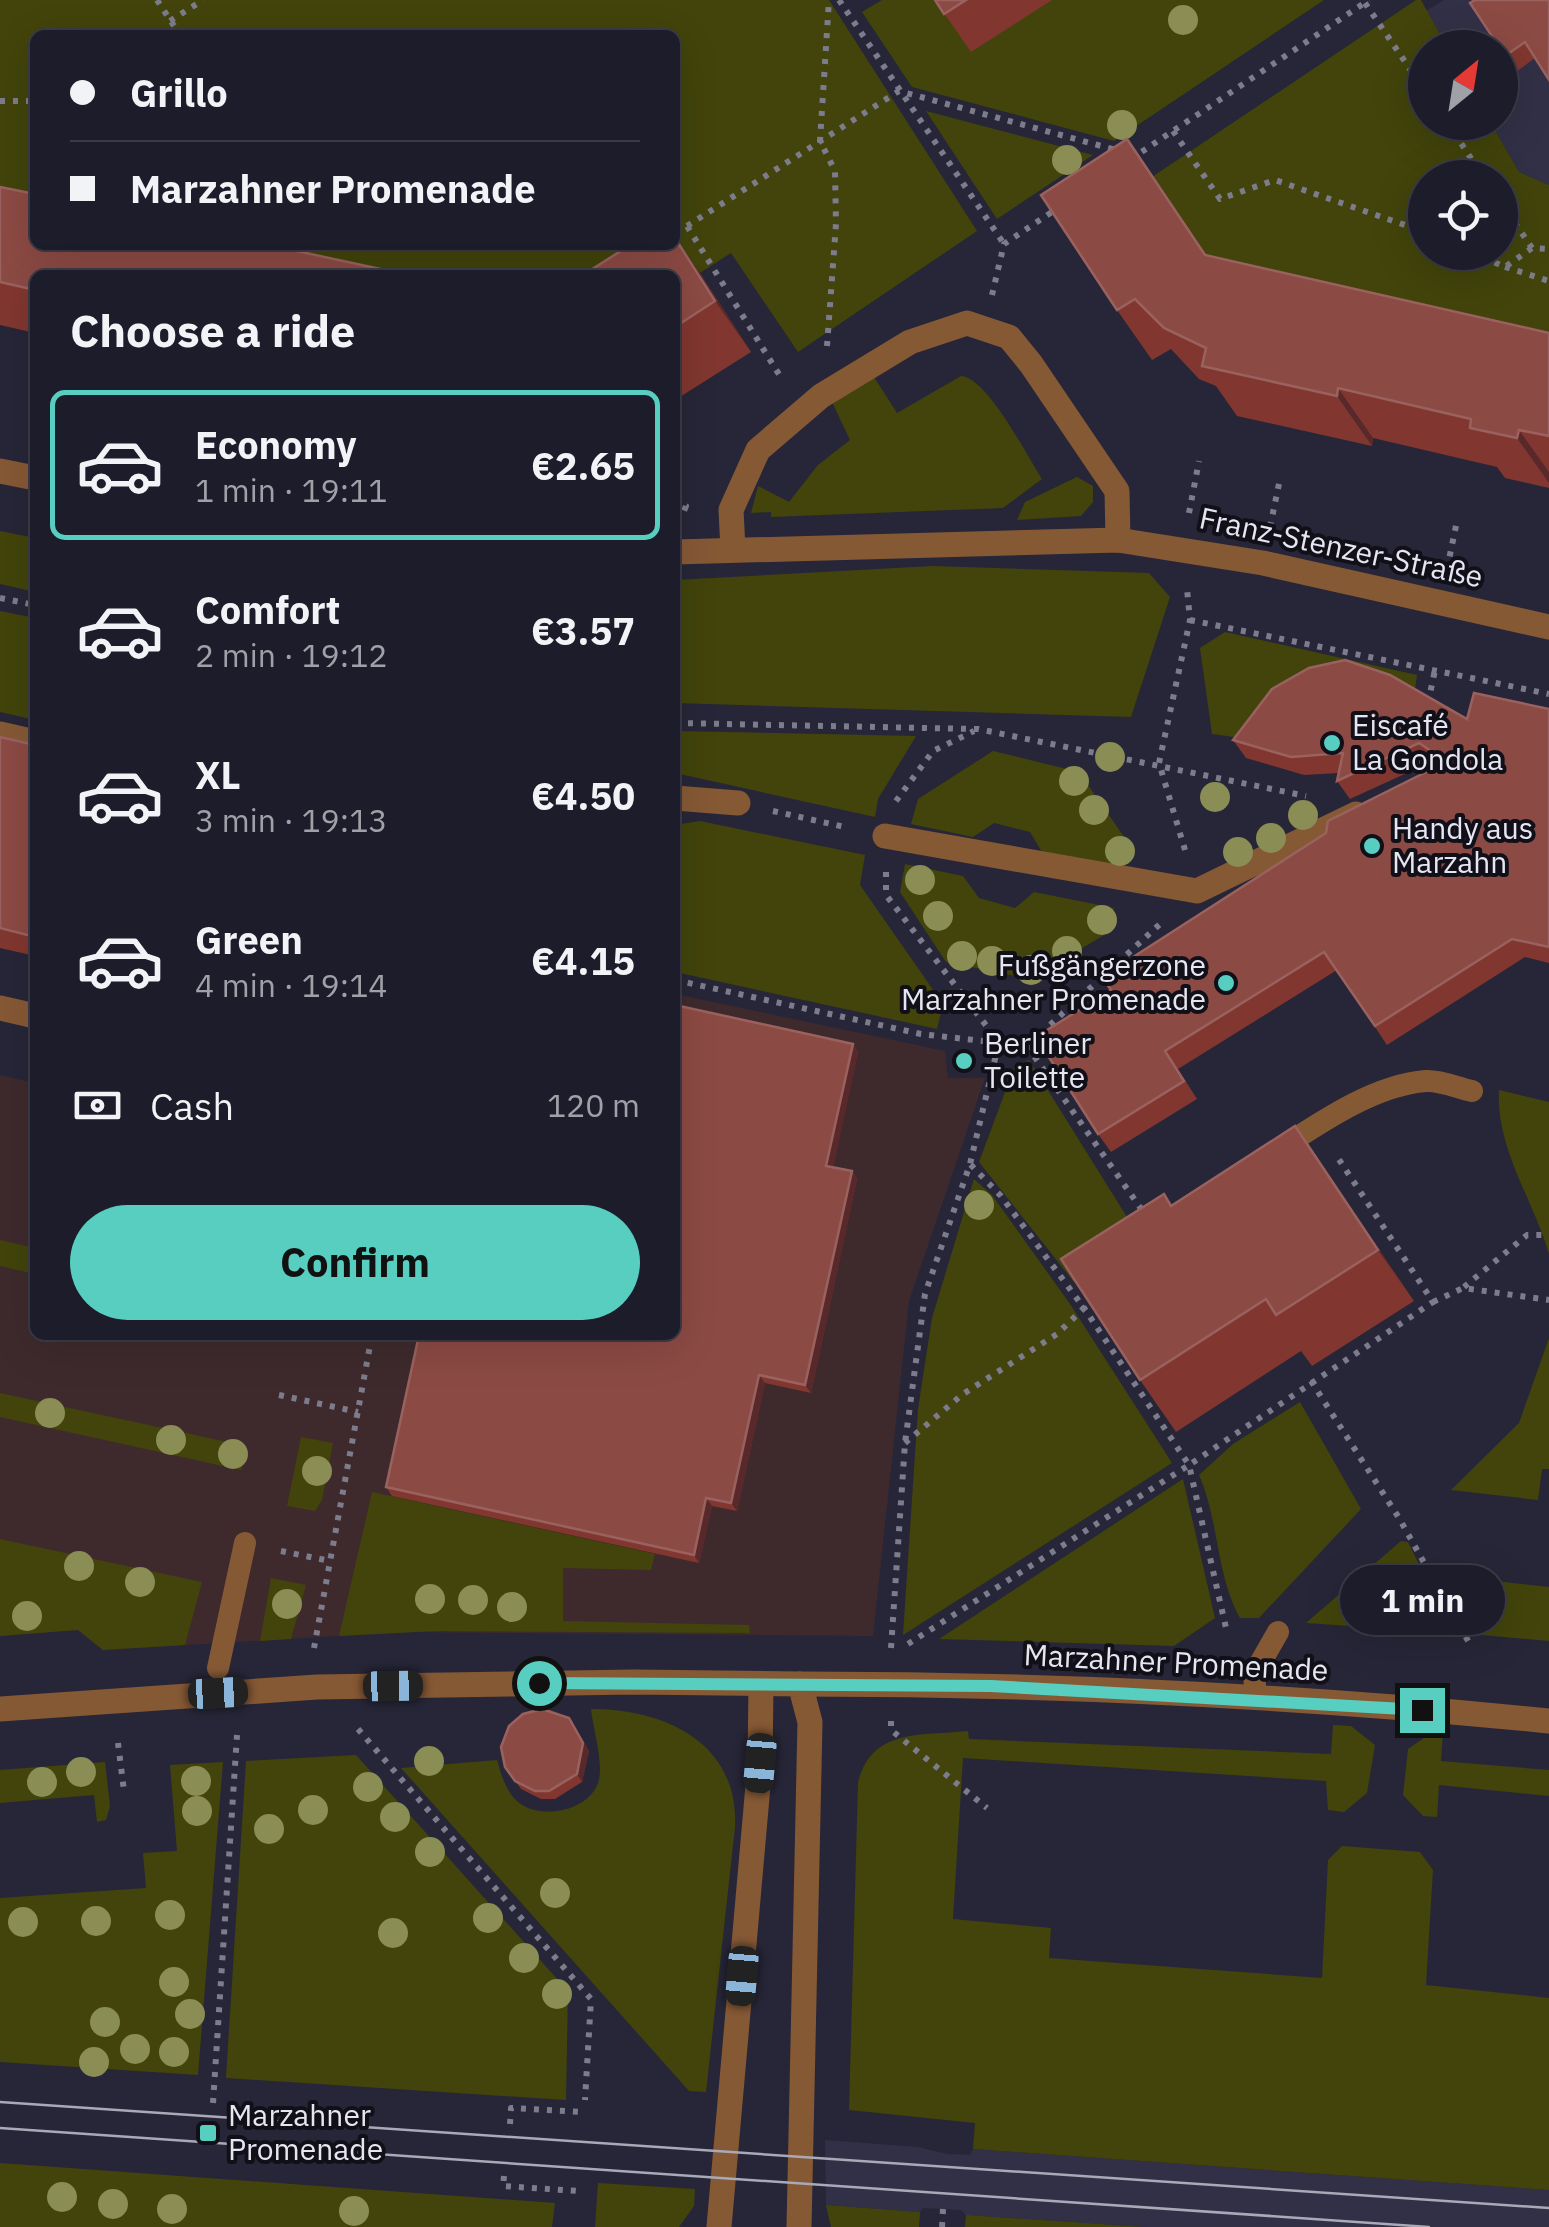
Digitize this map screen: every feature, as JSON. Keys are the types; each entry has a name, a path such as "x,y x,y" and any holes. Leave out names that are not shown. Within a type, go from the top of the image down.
{"street":[{"path":"733,549 731,510 758,450 821,396 910,342 946,326 986,326 1009,337 1031,364 1117,491 1118,540"},
{"path":"0,470 30,477"},
{"name":"Franz-Stenzer-Straße","path":"680,552 1118,540 1182,547 1263,563 1549,627"},
{"path":"0,734 30,741"},
{"path":"680,798 738,803"},
{"path":"885,836 1196,890 1374,805"},
{"path":"0,1008 30,1015"},
{"name":"Marzahner Promenade","path":"0,1709 317,1687 633,1682 991,1686 1256,1698 1549,1721"},
{"path":"719,2227 760,1763 762,1684"},
{"path":"799,2227 810,1722 800,1684"}],"lane":[{"path":"1252,1167 1316,1125 1387,1090 1428,1080 1472,1091"},
{"path":"218,1668 217,1654 246,1544"},
{"path":"1256,1698 1254,1674 1278,1632"}],"path":[{"path":"157,0 177,30"},
{"path":"170,20 203,0"},
{"path":"827,346 835,189 834,171 820,140 829,0"},
{"path":"839,0 1004,244"},
{"path":"1120,167 1367,2 1408,65"},
{"path":"686,226 899,90 1136,156"},
{"path":"0,101 30,101"},
{"path":"1173,131 1220,199 1275,180 1408,226"},
{"path":"986,326 1004,244 1070,200"},
{"path":"680,224 686,226 780,376"},
{"path":"1518,227 1532,248"},
{"path":"1518,258 1532,248 1549,249"},
{"path":"1515,270 1549,281"},
{"path":"1027,1046 1196,890 1159,763 1190,620 1182,547 1199,460"},
{"path":"1263,563 1280,479"},
{"path":"0,598 30,605"},
{"path":"1190,620 1549,694"},
{"path":"1428,706 1435,670"},
{"path":"680,723 978,728 1374,805"},
{"path":"790,814 846,827"},
{"path":"680,981 921,1034 1027,1046 1155,1230"},
{"path":"891,1645 904,1443 925,1294 970,1164 998,1042"},
{"path":"1316,1125 1432,1302"},
{"path":"970,1164 1000,1196 1084,1308 1189,1465 1226,1628"},
{"path":"903,1648 1189,1465 1432,1302 1463,1288 1527,1235 1549,1235"},
{"path":"1463,1288 1549,1300"},
{"path":"904,1443 963,1394 1058,1334 1084,1308 1112,1289"},
{"path":"314,1649 371,1340"},
{"path":"1311,1382 1399,1518 1472,1648"},
{"path":"279,1395 358,1412"},
{"path":"246,1544 330,1561"},
{"path":"358,1730 590,1999 585,2100"},
{"path":"891,1730 987,1808"},
{"path":"213,2103 237,1735"},
{"path":"118,1743 124,1791"},
{"path":"510,2124 510,2108 584,2112"},
{"path":"504,2176 503,2186 578,2191"},
{"path":"942,2227 943,2209"}],"shaded area":[{"path":"0,0 829,0 977,231 798,352 731,253 680,286 680,270 187,270 93,250 680,250 680,30 30,30 30,237 0,230"},
{"path":"882,0 1324,0 1114,141 912,87 862,12"},
{"path":"1421,0 1438,30 1408,30 1408,140 1501,140 1512,160 1408,160 1408,270 1518,270 1518,170 1549,185 1549,377 1237,301 1152,177"},
{"path":"1444,0 1549,0 1549,185 1519,172 1518,160 1512,160 1501,140 1518,140 1518,30 1437,30 1426,11"},
{"path":"926,111 1093,155 997,219"},
{"path":"961,376 983,389 1042,479 1003,508 771,517 771,512 751,513 758,486 789,502 818,465 850,440 832,402 874,377 897,413"},
{"path":"1077,477 1093,486 1093,502 1081,516 1017,520 1025,502"},
{"path":"0,531 30,537 30,591 0,584"},
{"path":"933,566 1149,573 1170,597 1131,717 680,703 680,580"},
{"path":"0,611 30,617 30,719 0,712"},
{"path":"1225,632 1417,675 1414,698 1257,740 1212,734 1200,648"},
{"path":"680,731 916,736 878,799 875,817 680,774"},
{"path":"993,751 1079,772 1129,844 1123,870 1042,852 1030,832 994,823 973,837 911,824 918,799"},
{"path":"700,821 865,855 860,885 943,1004 937,1029 680,973 680,824"},
{"path":"905,864 963,876 979,898 1015,908 1034,892 1114,908 1109,932 1031,979 946,962 900,892"},
{"path":"680,995 945,1051 948,1078 985,1078 909,1301 873,1636 402,1632 103,1650 78,1630 0,1636 0,1075 30,1082 30,1340 680,1340"},
{"path":"1029,1060 1150,1254 1085,1296 979,1162 1014,1068"},
{"path":"1499,1090 1549,1102 1549,1254 1509,1153"},
{"path":"974,1179 992,1195 1070,1304 1172,1463 903,1635 918,1409 932,1318"},
{"path":"0,1240 30,1247 30,1273 0,1266"},
{"path":"1549,1338 1549,1469 1542,1469 1538,1500 1451,1490 1519,1423"},
{"path":"0,1393 246,1446 241,1470 0,1417"},
{"path":"1300,1402 1361,1509 1259,1618 1240,1618 1226,1584 1199,1475 1233,1444"},
{"path":"301,1437 333,1443 322,1500 315,1511 287,1506"},
{"path":"1183,1479 1215,1618 1174,1646 939,1639"},
{"path":"372,1492 655,1554 651,1570 563,1568 563,1621 749,1625 750,1633 436,1631 339,1636"},
{"path":"0,1539 202,1582 185,1645 103,1650 78,1630 0,1636"},
{"path":"1401,1541 1408,1542 1452,1633 1306,1623"},
{"path":"1443,1575 1549,1587 1549,1641 1471,1634"},
{"path":"271,1578 306,1585 291,1639 260,1641"},
{"path":"591,1709 645,1715 692,1736 710,1752 724,1773 733,1798 735,1827 706,2092 689,2091 401,1768 497,1760 507,1788 518,1802 539,1811 564,1810 586,1799 599,1780"},
{"path":"1333,1725 1351,1726 1375,1745 1367,1793 1344,1812 1328,1810 1326,1781 963,1758 953,1919 1051,1928 1049,1958 1322,1978 1328,1860 1342,1846 1420,1852 1433,1870 1426,1985 1549,1998 1549,2190 973,2149 975,2123 849,2110 858,1783 874,1752 900,1738 968,1731 969,1739 1331,1754"},
{"path":"1443,1732 1441,1761 1549,1770 1549,1796 1439,1785 1437,1817 1423,1816 1403,1795 1408,1749 1431,1733"},
{"path":"356,1755 568,1991 566,2100 226,2078 246,1761"},
{"path":"105,1762 110,1806 106,1820 97,1822 94,1795 0,1803 0,1770"},
{"path":"223,1762 198,2075 0,2062 0,1898 146,1888 143,1853 177,1851 170,1765"},
{"path":"825,2140 918,2147 947,2154 970,2155 973,2149 1549,2190 1549,2227 1145,2227 966,2215 961,2210 923,2208 920,2212 826,2205"},
{"path":"0,2163 555,2203 552,2227 0,2227"},
{"path":"598,2183 695,2189 694,2206 679,2227 595,2227"},
{"path":"826,2205 920,2212 919,2227 831,2227"},
{"path":"966,2215 1145,2227 965,2227"}],"building":[{"path":"935,0 966,0 944,14"},
{"path":"1549,0 1549,80 1525,42 1518,47 1518,30 1488,30 1470,3"},
{"path":"1127,139 1205,255 1549,333 1549,436 1519,430 1517,438 1470,428 1471,419 1338,388 1337,396 1202,366 1206,348 1164,328 1135,299 1117,310 1041,195"},
{"path":"0,187 30,193 30,250 292,250 385,270 30,270 30,289 0,282"},
{"path":"680,246 715,301 680,324 680,270 591,270 622,250 680,250"},
{"path":"1345,660 1390,675 1467,719 1474,693 1549,709 1549,947 1512,939 1375,1026 1324,952 1165,1051 1184,1081 1098,1134 1036,1037 1111,990 1102,977 1326,833 1328,821 1432,769 1434,753 1419,743 1337,781 1343,753 1291,757 1233,740 1272,689 1309,668"},
{"path":"0,737 30,744 30,936 0,928"},
{"path":"680,1006 853,1044 826,1166 852,1171 805,1385 759,1375 731,1503 706,1498 694,1555 386,1487 418,1340 680,1340"},
{"path":"1295,1126 1378,1250 1276,1315 1266,1299 1140,1380 1061,1259 1164,1194 1171,1206"},
{"path":"542,1709 569,1718 583,1743 577,1774 549,1791 535,1791 515,1781 505,1767 501,1747 509,1726 523,1714"}],"tram line":[{"path":"0,2102 1549,2208"},
{"path":"0,2128 1429,2227"}],"place":[{"name":"Eiscafé La Gondola","path":"1332,743"},
{"name":"Handy aus Marzahn","path":"1372,846"},
{"name":"Fußgängerzone Marzahner Promenade","path":"1226,983"},
{"name":"Berliner Toilette","path":"964,1061"},
{"name":"Marzahner Promenade","path":"208,2133"}],"route":[{"path":"539,1683 991,1686 1422,1710"}]}
